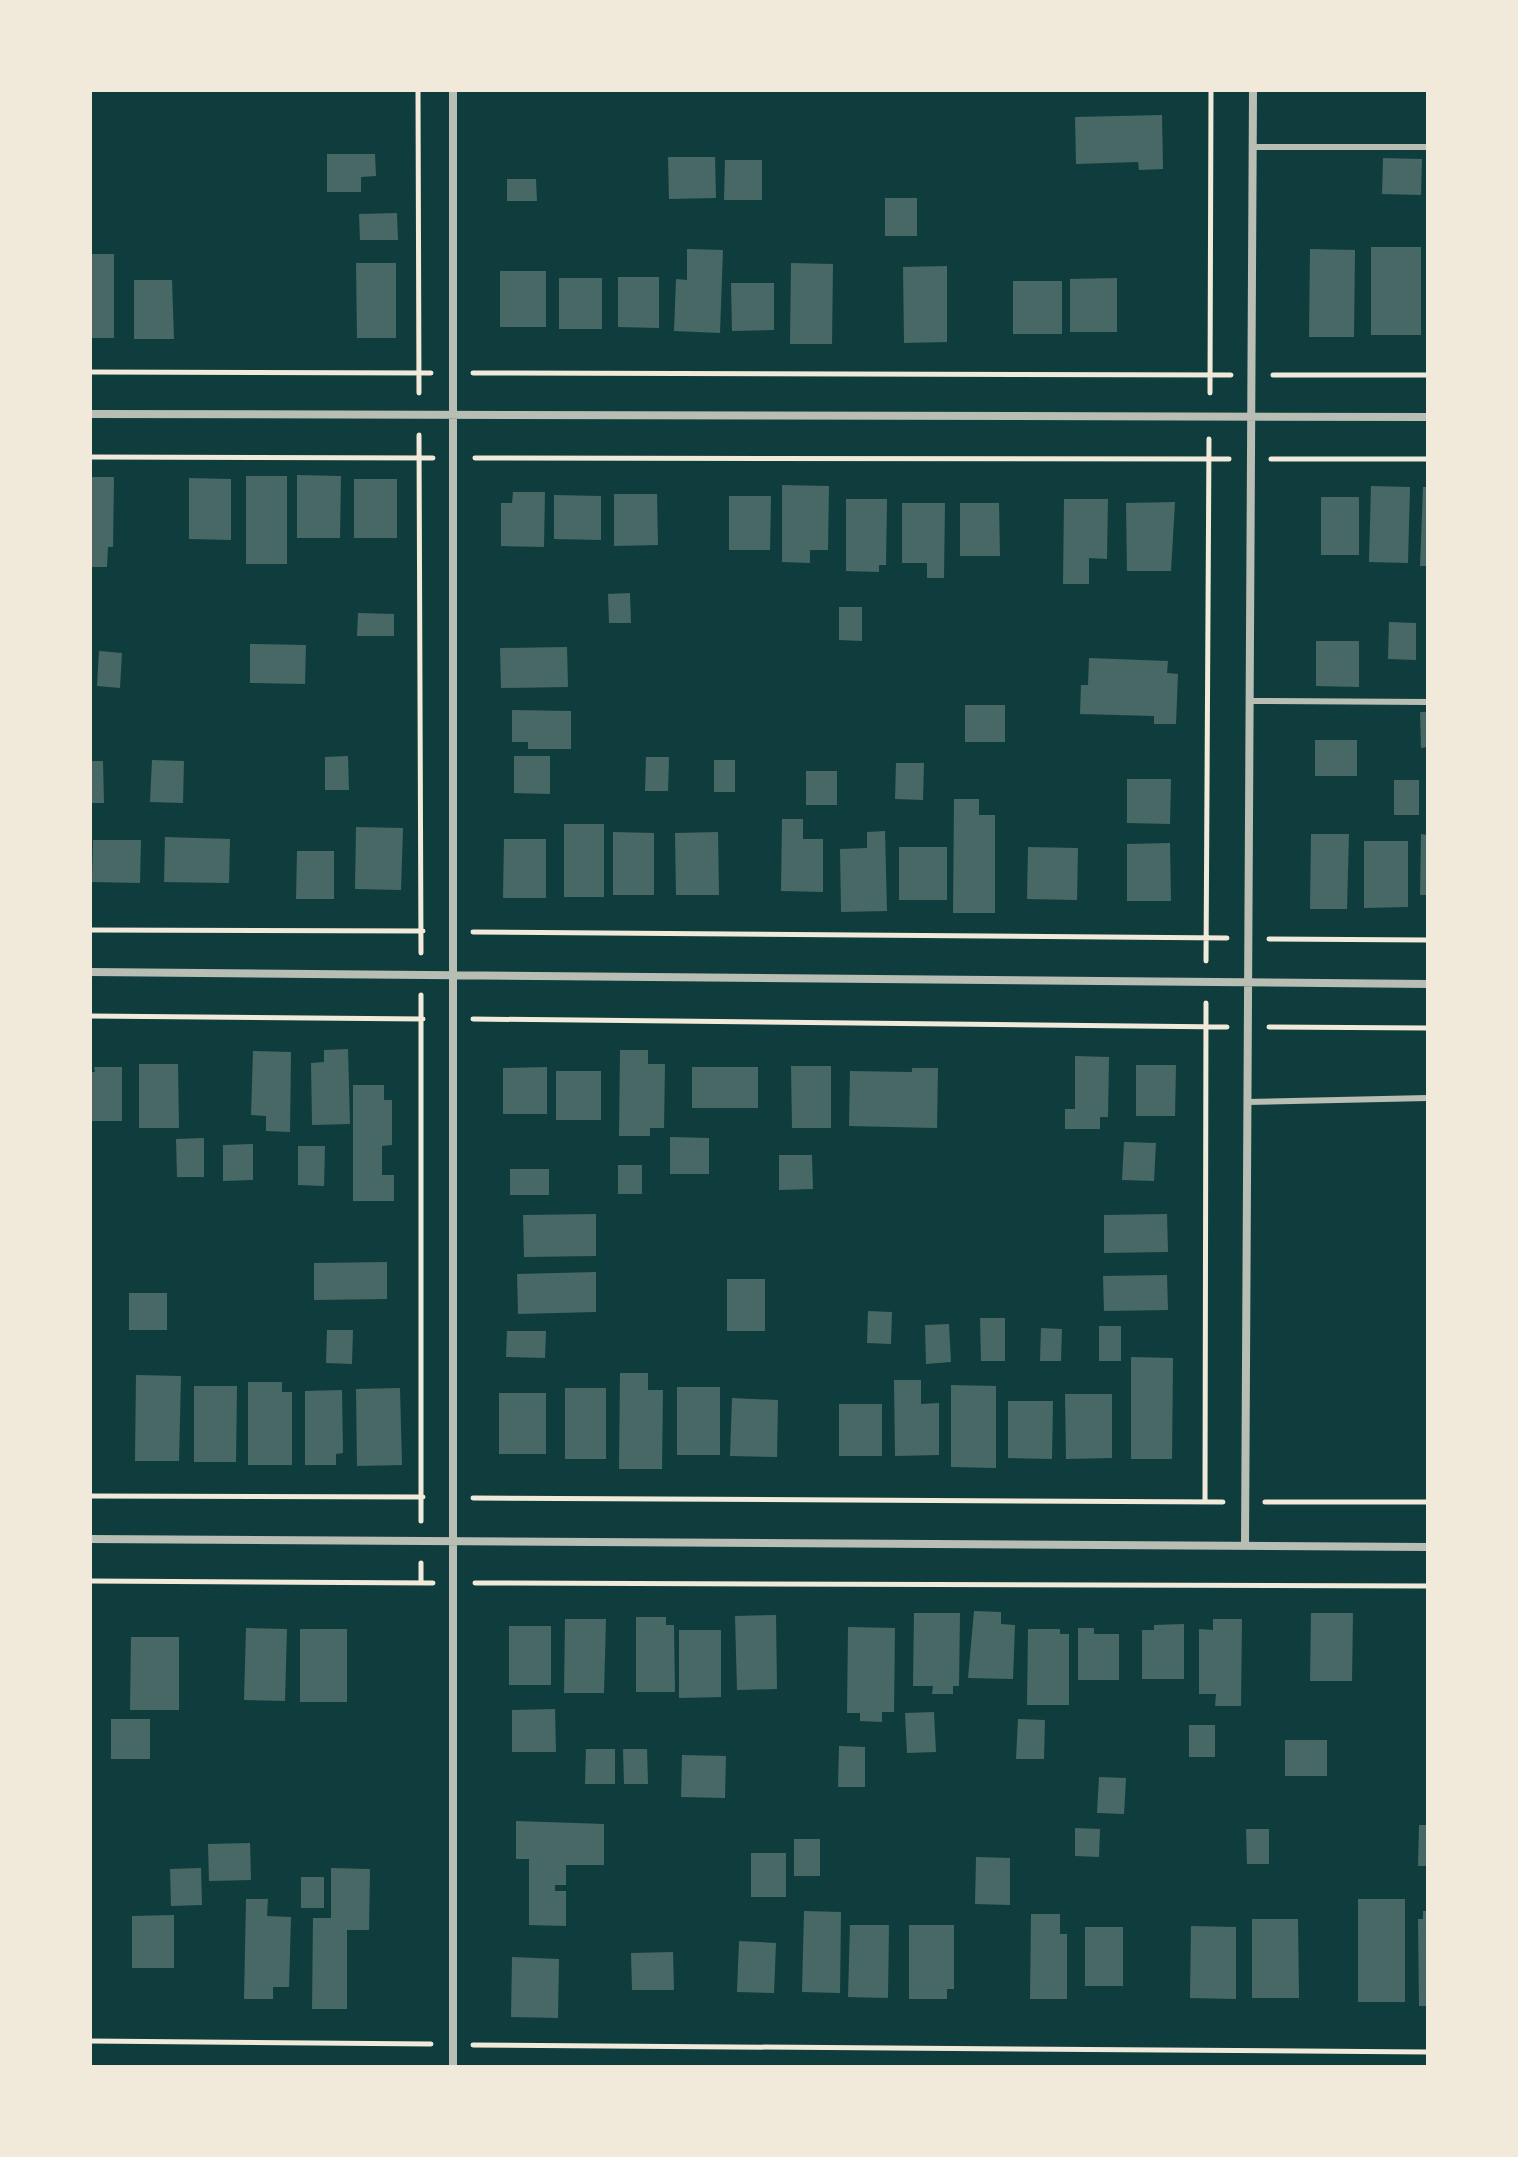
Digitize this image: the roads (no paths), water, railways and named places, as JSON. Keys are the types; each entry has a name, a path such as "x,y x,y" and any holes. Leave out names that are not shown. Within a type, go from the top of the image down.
{"street":[{"path":"453,90 453,2067"},
{"path":"1245,1546 1253,90"},
{"path":"90,414 1428,417"},
{"path":"90,972 1428,984"},
{"path":"90,1539 1428,1547"}],"lane":[{"path":"1253,147 1428,147"},
{"path":"1250,701 1428,702"},
{"path":"1247,1102 1428,1098"}]}
